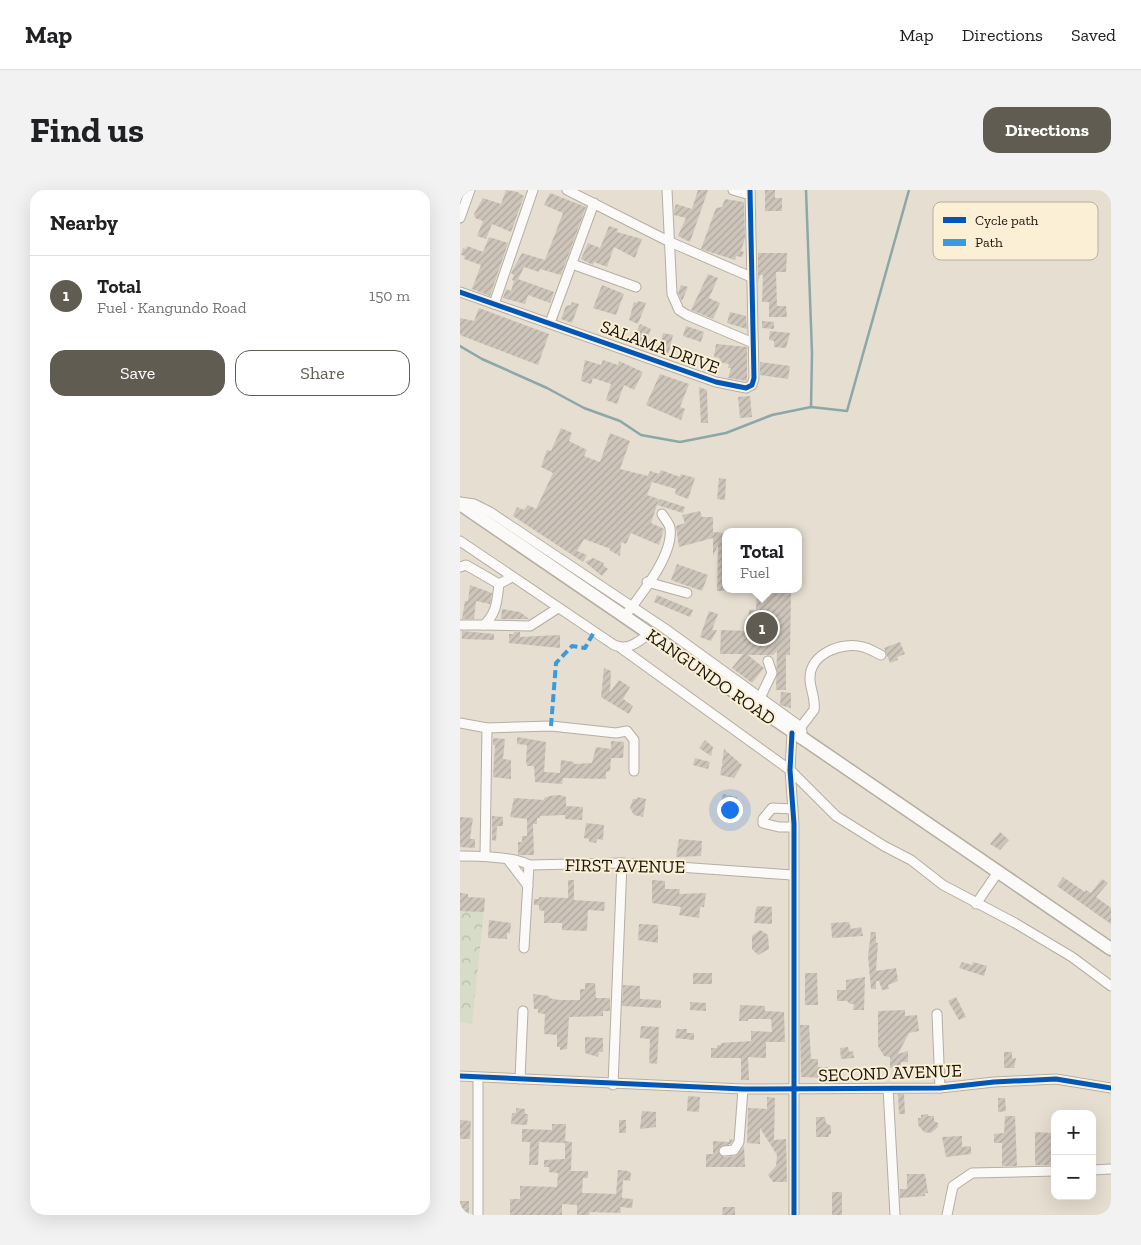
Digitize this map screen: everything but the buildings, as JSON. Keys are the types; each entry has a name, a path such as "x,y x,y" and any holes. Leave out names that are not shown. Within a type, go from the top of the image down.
{"highway":[{"name":"KANGUNDO ROAD","path":"460,503 1111,949"}],"street":[{"path":"460,218 470,190"},
{"path":"494,304 533,190"},
{"path":"566,190 670,242 751,277"},
{"path":"668,190 672,294 679,310 753,343"},
{"path":"733,190 750,192"},
{"name":"SALAMA DRIVE","path":"460,292 734,388 746,388 752,384 753,343 750,192"},
{"path":"550,323 594,203"},
{"path":"572,264 636,287"},
{"path":"460,503 474,504 490,512 632,606 760,698 798,733"},
{"path":"624,616 657,572 667,550 670,527 662,514"},
{"path":"460,541 558,608 621,648 790,770 836,816 884,846 911,860 943,885 1015,923 1072,957 1111,986"},
{"path":"462,564 499,584"},
{"path":"499,584 512,577"},
{"path":"648,582 687,594"},
{"path":"484,625 495,612 499,584"},
{"path":"460,624 530,626 558,608"},
{"path":"621,648 634,645 649,634"},
{"path":"794,1215 793,809 790,770 798,733 814,710 810,679 811,669 818,659 826,652 844,646 863,646 881,655"},
{"path":"760,698 772,673 768,661"},
{"path":"460,724 487,728 551,726 616,733 627,731 634,740 634,771"},
{"path":"485,856 487,728"},
{"path":"793,809 772,808 763,819 769,825 793,827"},
{"name":"FIRST AVENUE","path":"460,856 485,856 509,861 522,861 529,865 622,863 792,874"},
{"path":"509,861 528,886"},
{"path":"613,1085 622,863"},
{"path":"524,948 529,865"},
{"path":"976,904 998,872"},
{"path":"520,1079 522,1011"},
{"path":"937,1014 940,1088"},
{"name":"SECOND AVENUE","path":"460,1076 743,1090 940,1088 994,1082 1056,1079 1111,1088"},
{"path":"478,1078 478,1215"},
{"path":"888,1088 894,1215"},
{"path":"724,1151 734,1150 739,1142 743,1090"},
{"path":"1096,1170 1111,1169"},
{"path":"947,1215 953,1186 972,1173 1051,1171"}],"green space":[{"path":"460,906 484,909 472,1024 460,1022"}],"waterway":[{"path":"806,190 812,353 811,407"},
{"path":"460,346 482,359 547,388 584,408 620,421 641,435 680,442 726,433 772,415 811,407 847,411 909,190"}],"marked path":[{"path":"551,726 556,663 572,646 585,648 594,632"}],"cycle path":[{"path":"460,292 716,382 746,388 752,385 754,378 750,190"},
{"path":"792,733 790,770 794,824 794,1215"},
{"path":"460,1076 743,1089 940,1088 994,1082 1056,1079 1111,1088"}],"place":[{"name":"Total","path":"762,628"}]}
